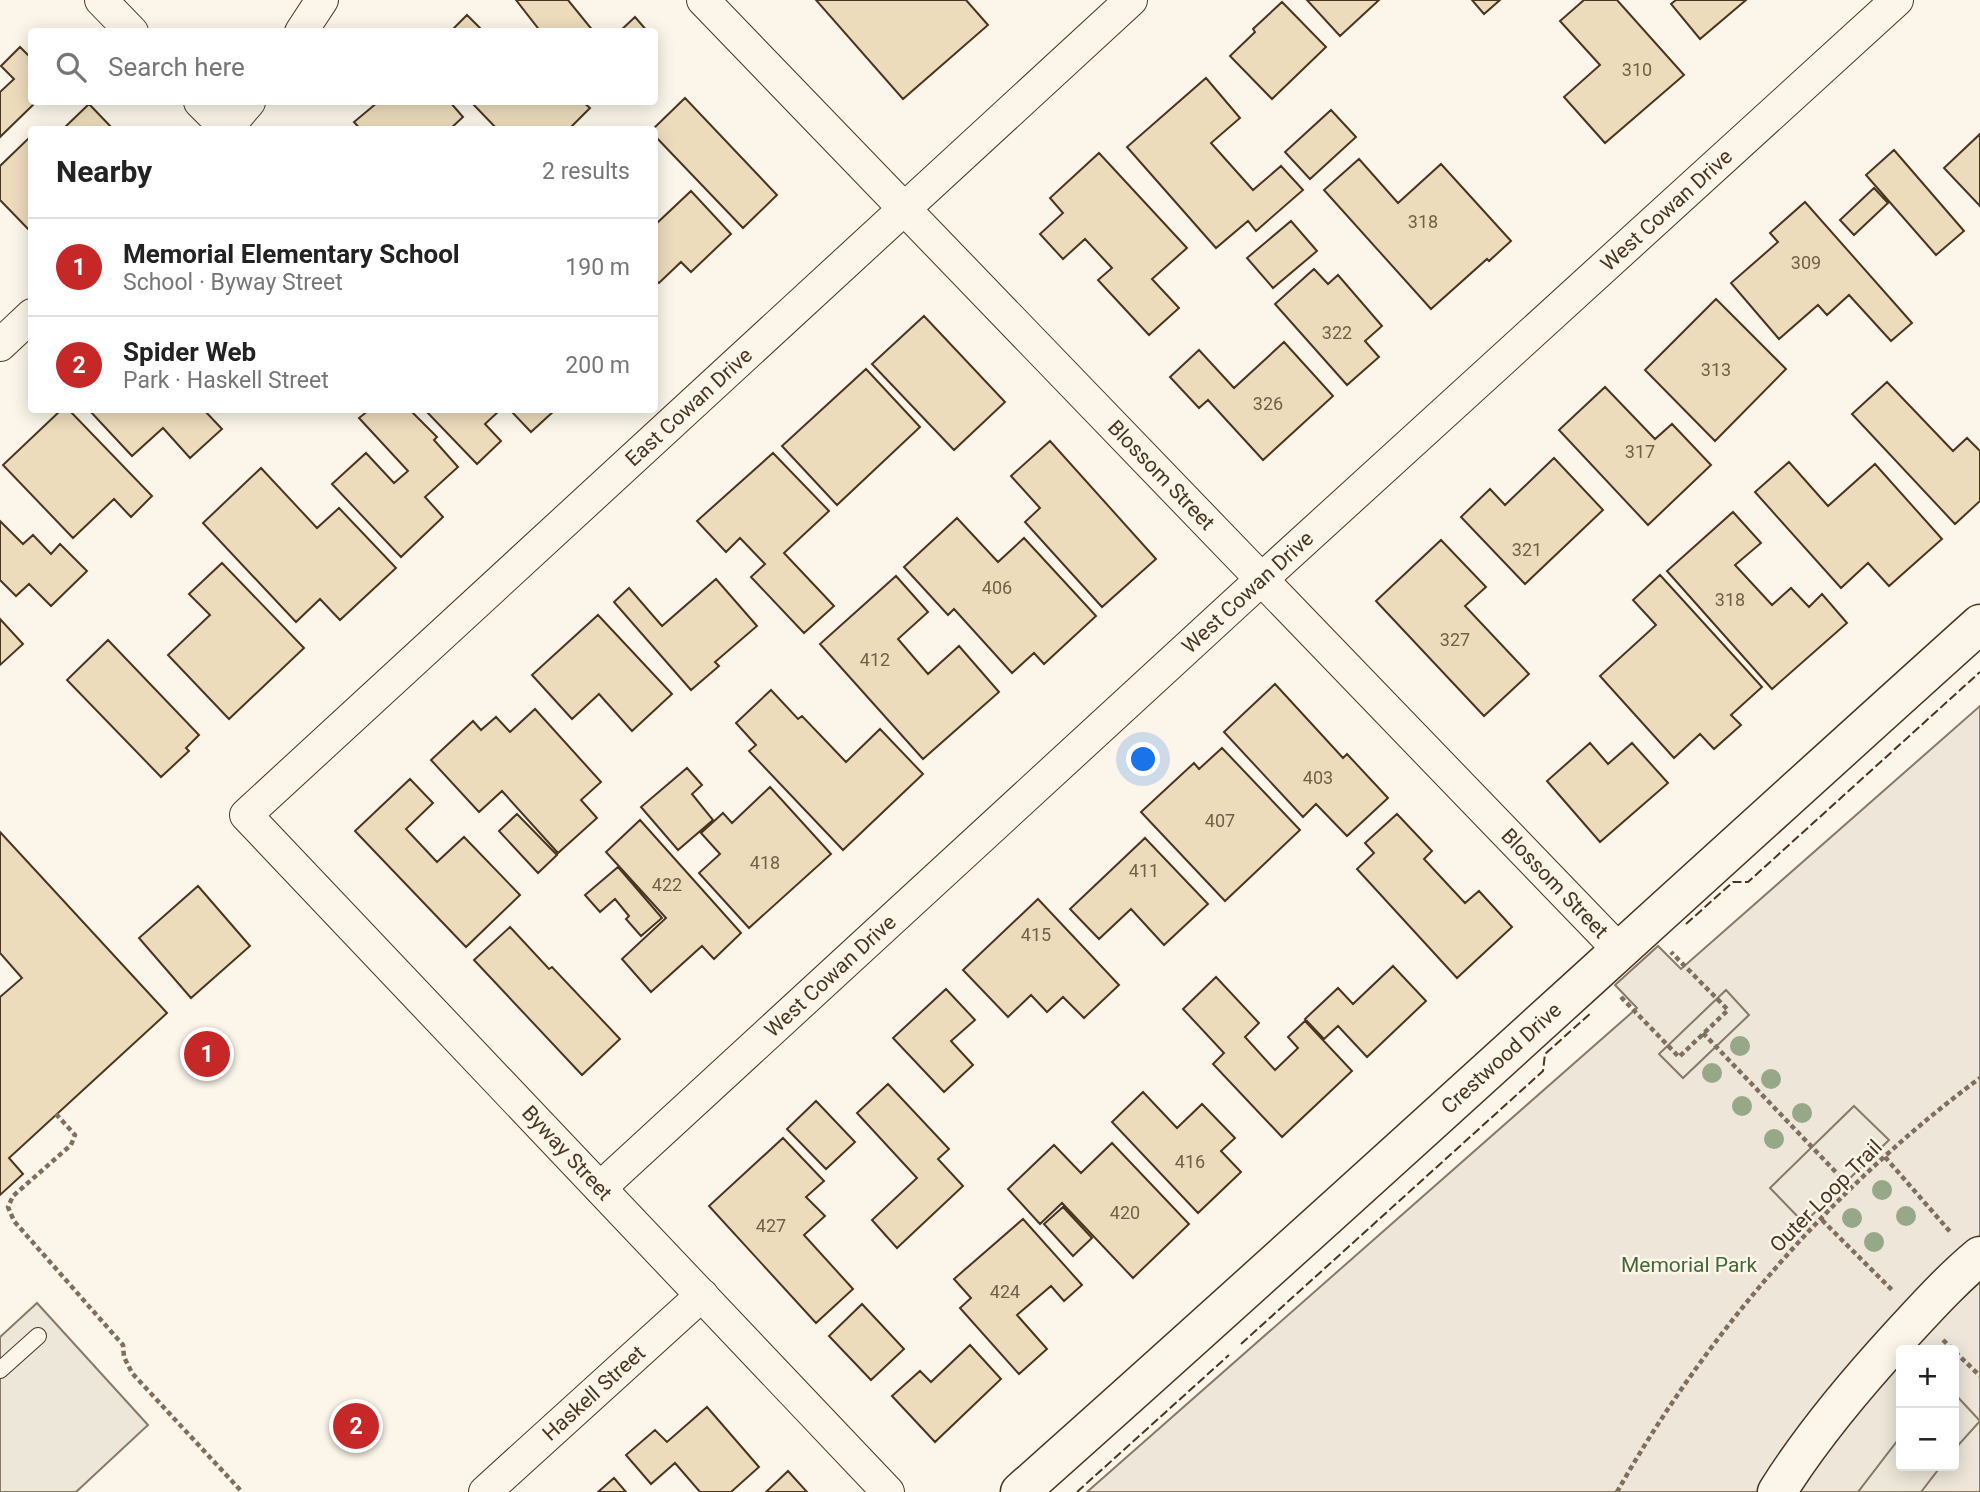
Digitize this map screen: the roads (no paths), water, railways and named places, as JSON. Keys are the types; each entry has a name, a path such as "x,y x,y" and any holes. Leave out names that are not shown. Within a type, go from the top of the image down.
{"street":[{"path":"102,0 128,28"},
{"path":"304,28 322,0"},
{"name":"Blossom Street","path":"704,0 1620,948"},
{"name":"East Cowan Drive","path":"246,815 1131,0"},
{"name":"West Cowan Drive","path":"600,1188 1897,0"},
{"path":"203,105 223,126"},
{"path":"229,126 246,105"},
{"path":"0,345 28,319"},
{"name":"Crestwood Drive","path":"1020,1492 1261,1278 1620,948 1980,624"},
{"name":"Byway Street","path":"246,815 888,1492"},
{"path":"1777,1492 1825,1422 1919,1316 1977,1258"},
{"name":"Haskell Street","path":"485,1492 702,1295"}],"lane":[{"path":"0,1370 38,1336"}],"place":[{"name":"Memorial Elementary School","path":"207,1054"},
{"name":"Spider Web","path":"356,1426"}],"park label":[{"name":"Memorial Park","path":"1689,1265"}]}
